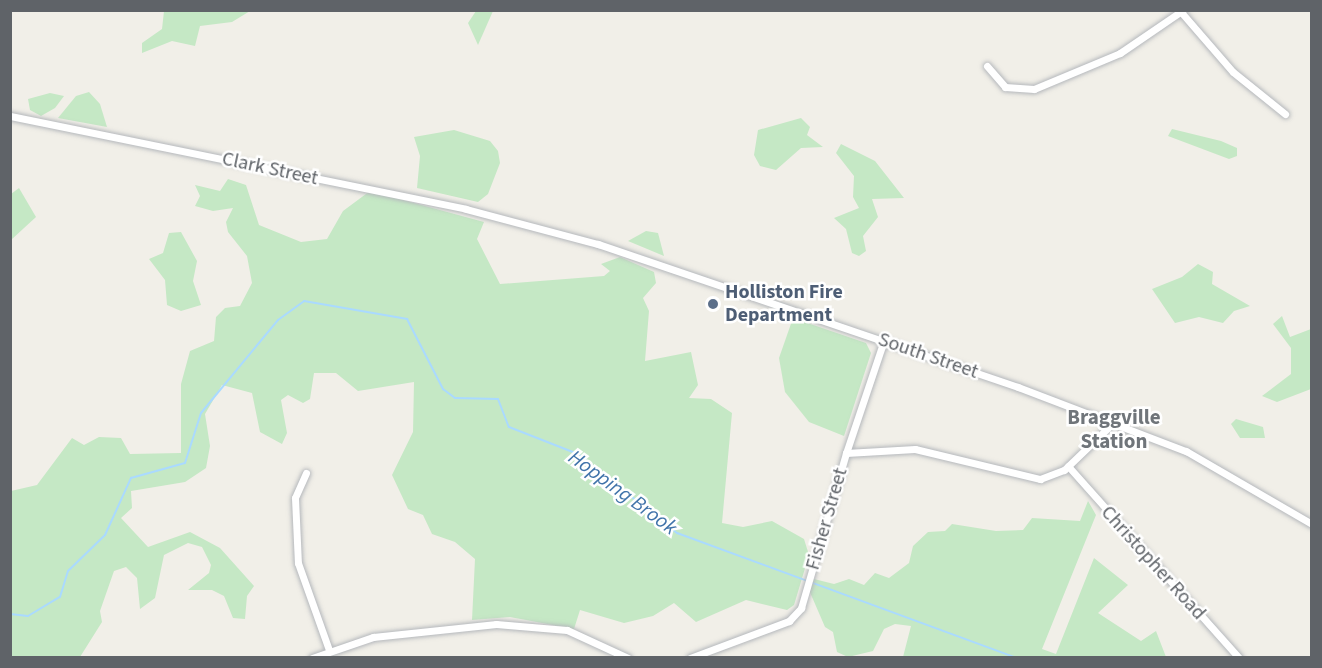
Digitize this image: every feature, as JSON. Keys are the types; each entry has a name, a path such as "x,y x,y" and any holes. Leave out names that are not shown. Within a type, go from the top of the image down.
{"street":[{"path":"987,66 1005,87 1034,89 1120,52 1182,11 1233,72 1285,114"},
{"name":"Clark Street","path":"10,116 530,225"},
{"name":"South Street","path":"530,225 884,340 1112,424 1198,457 1311,524"},
{"path":"846,453 884,340"},
{"name":"Fisher Street","path":"690,657 789,621 809,584 846,453 915,449 1035,479 1068,466 1112,424"},
{"name":"Christopher Road","path":"1068,466 1239,657"},
{"path":"306,473 295,498 298,563 330,650"},
{"path":"312,657 395,633 496,624 567,630 628,657"}],"green space":[{"path":"164,10 250,11 232,22 200,26 195,46 172,41 142,53 142,43 162,29"},
{"path":"476,11 493,11 478,45 468,23"},
{"path":"89,92 100,104 107,127 58,118 76,96"},
{"path":"50,93 64,96 55,108 41,116 30,110 28,99"},
{"path":"801,118 810,127 807,135 823,147 801,148 776,170 760,166 754,155 758,130"},
{"path":"1172,129 1221,141 1237,148 1237,156 1229,159 1168,136"},
{"path":"454,130 490,141 498,151 500,163 488,194 478,202 417,188 420,156 414,137"},
{"path":"841,144 875,161 904,198 872,199 878,217 863,236 866,251 859,256 852,253 846,229 834,218 859,208 853,197 854,176 836,153"},
{"path":"228,179 246,185 259,225 301,242 327,239 343,211 370,191 484,222 477,239 500,284 604,276 610,271 601,264 620,257 654,272 656,283 643,298 649,311 645,361 691,352 698,385 689,398 711,399 732,413 722,523 743,527 772,521 804,539 809,555 794,605 787,610 746,600 696,622 674,603 653,616 624,623 580,610 574,629 510,617 472,620 475,559 455,542 432,534 423,515 408,509 392,475 413,432 414,382 358,391 336,373 314,373 310,399 303,403 288,395 281,400 287,433 282,444 260,432 252,393 222,385 205,414 210,446 206,468 185,482 131,491 132,508 121,518 148,547 190,532 220,548 254,586 247,596 245,619 233,618 224,596 212,590 188,590 209,573 211,565 202,547 188,543 164,555 155,598 140,609 137,578 126,567 114,571 100,611 102,622 80,657 11,658 11,491 37,485 72,438 84,445 99,437 121,438 130,454 181,453 181,384 190,351 214,341 216,317 225,308 240,306 252,283 247,256 228,232 226,222 233,208 213,211 195,206 200,196 195,185 220,191"},
{"path":"19,188 36,217 11,240 11,194"},
{"path":"646,231 658,233 664,256 628,241"},
{"path":"181,232 197,261 193,281 201,305 181,311 167,305 165,280 149,259 163,253 169,233"},
{"path":"1198,264 1213,272 1212,284 1250,306 1234,311 1223,323 1199,317 1175,323 1152,289 1182,277"},
{"path":"1282,316 1290,337 1311,329 1311,389 1277,402 1262,396 1291,374 1291,348 1273,324"},
{"path":"793,318 866,343 871,353 844,436 809,422 785,392 779,358"},
{"path":"1236,419 1263,427 1265,438 1240,438 1231,424"},
{"path":"1088,501 1096,515 1042,649 1056,654 1094,558 1128,585 1098,613 1141,641 1156,631 1166,657 903,657 911,626 895,624 884,629 873,651 848,657 837,652 833,632 825,627 809,590 814,579 834,584 849,579 864,585 875,573 889,578 909,563 913,546 928,532 945,531 952,524 996,531 1023,530 1032,518 1080,521"}],"waterway":[{"name":"Hopping Brook","path":"10,614 28,616 60,597 68,571 105,535 131,478 185,463 201,413 278,320 304,301 407,319 443,389 455,398 498,399 509,427 578,454 677,533 1016,658"}],"place":[{"name":"Holliston Fire Department","path":"713,304"}],"district":[{"name":"Braggville Station","path":"1114,429"}]}
